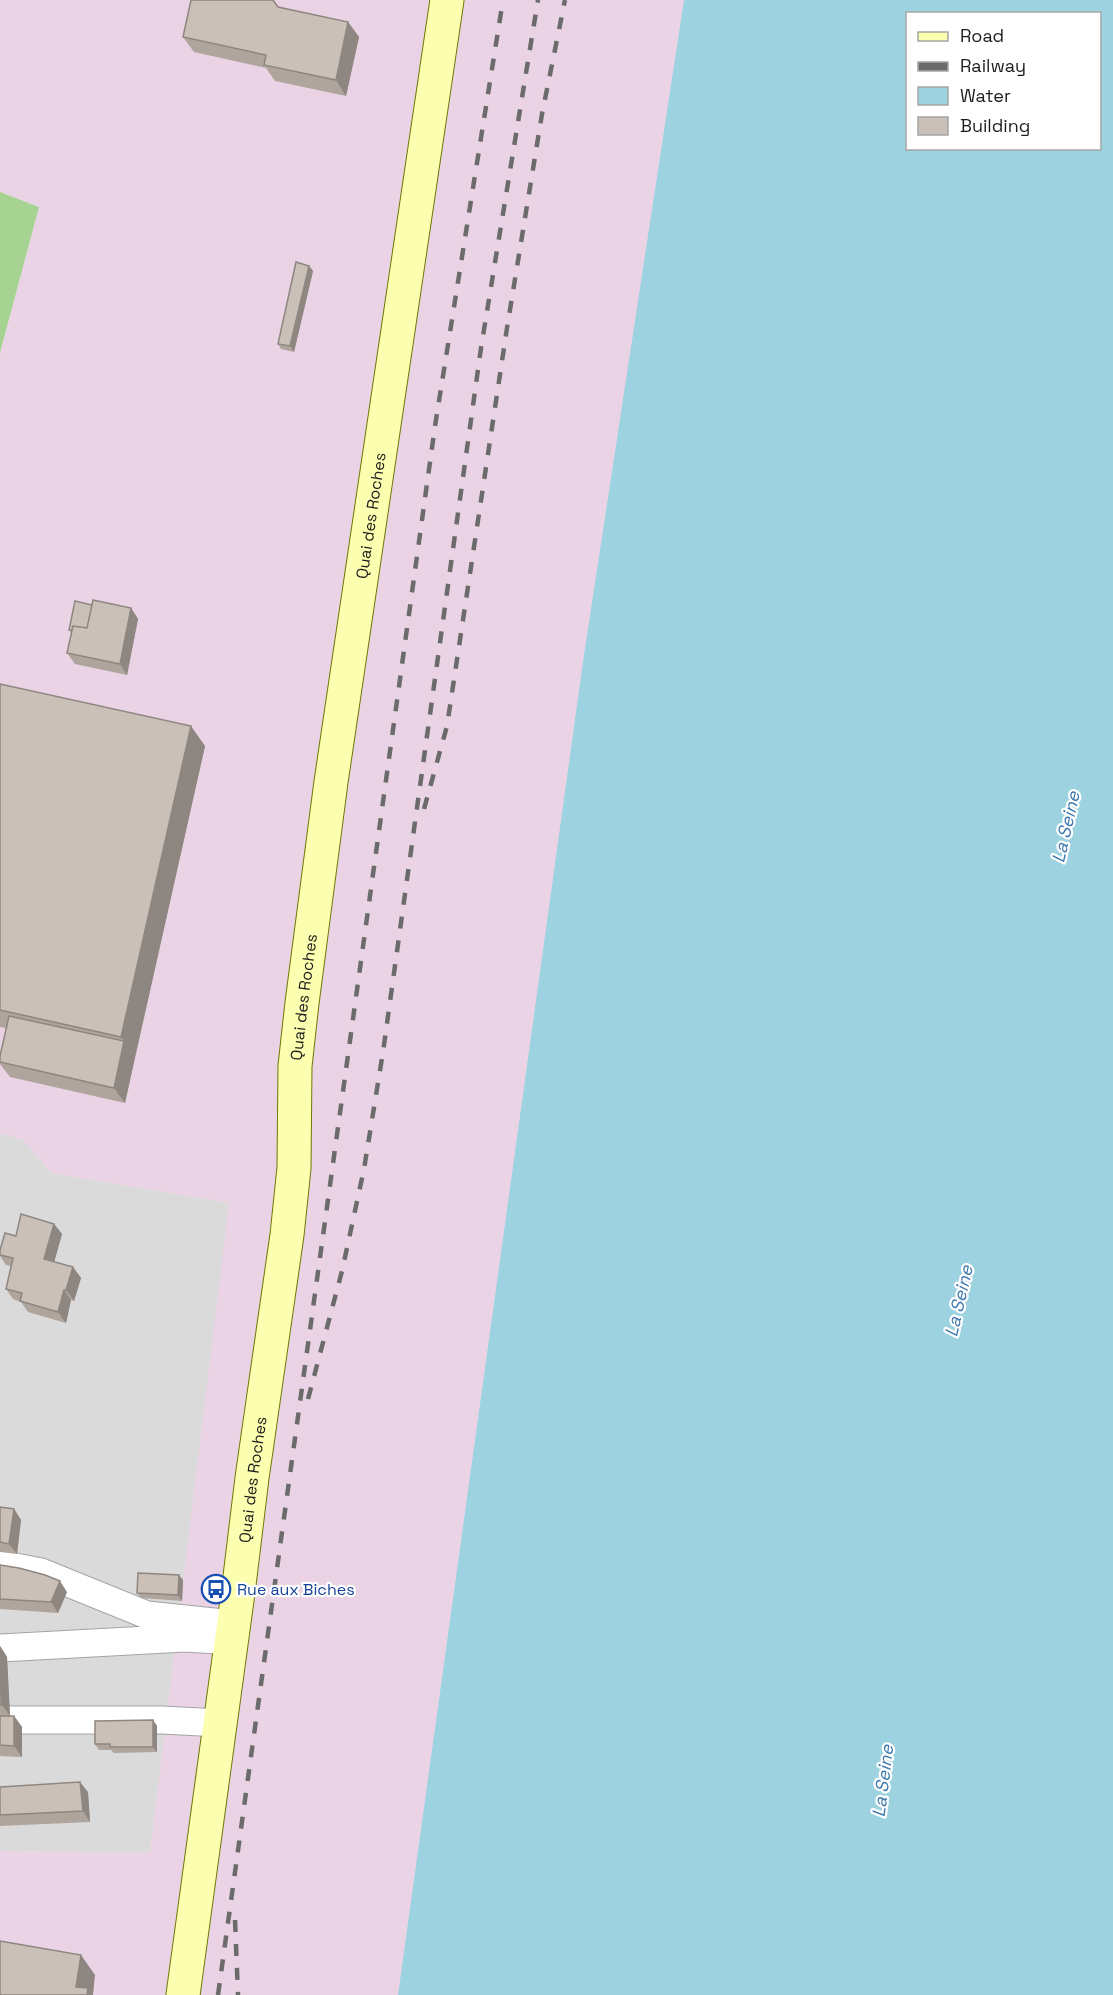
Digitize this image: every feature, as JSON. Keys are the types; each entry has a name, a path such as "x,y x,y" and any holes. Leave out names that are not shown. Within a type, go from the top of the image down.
{"main road":[{"name":"Quai des Roches","path":"183,1995 253,1467 287,1235 294,1168 295,1066 329,794 447,0"}],"street":[{"path":"0,1564 41,1572 147,1615 232,1633"},
{"path":"0,1648 185,1638 232,1633"},
{"path":"0,1720 220,1722"}],"shaded area":[{"path":"0,0 844,0 539,1995 0,1995 0,1851 150,1853 229,1203 52,1173 22,1139 0,1134 0,354 39,207 0,192"},
{"path":"0,1134 22,1139 52,1173 230,1203 150,1853 0,1851"}],"green space":[{"path":"0,192 39,207 0,353"}],"water":[{"name":"La Seine","path":"684,0 1113,0 1113,1995 398,1995 584,655"}],"building":[{"path":"191,0 273,0 278,7 348,22 336,80 264,65 266,55 183,37"},
{"path":"296,262 309,266 290,346 278,344"},
{"path":"93,600 131,608 120,664 67,653 73,626 87,628"},
{"path":"75,601 92,605 87,628 73,626 72,630 69,630"},
{"path":"0,684 191,726 121,1037 0,1010"},
{"path":"9,1016 124,1041 114,1088 0,1062"},
{"path":"21,1214 54,1224 44,1259 73,1267 58,1312 20,1301 22,1293 6,1289 13,1258 0,1255 0,1250 5,1233 16,1236"},
{"path":"0,1507 14,1509 9,1544 0,1542"},
{"path":"0,1565 19,1568 60,1581 51,1602 0,1599"},
{"path":"138,1573 179,1575 178,1595 137,1593"},
{"path":"0,1648 2,1705 0,1705"},
{"path":"0,1716 14,1716 14,1746 0,1745"},
{"path":"153,1720 153,1747 110,1747 110,1744 95,1744 95,1721"},
{"path":"80,1782 83,1811 0,1815 0,1787"},
{"path":"0,1941 81,1955 76,1987 88,1988 87,1995 0,1995"}],"railway":[{"path":"218,1995 435,426 503,0"},
{"path":"308,1399 342,1271 364,1169 383,1052 481,348 538,0"},
{"path":"424,809 447,726 507,328 542,114 565,0"},
{"path":"235,1920 238,1995"}],"place":[{"name":"Rue aux Biches","path":"216,1589"}]}
